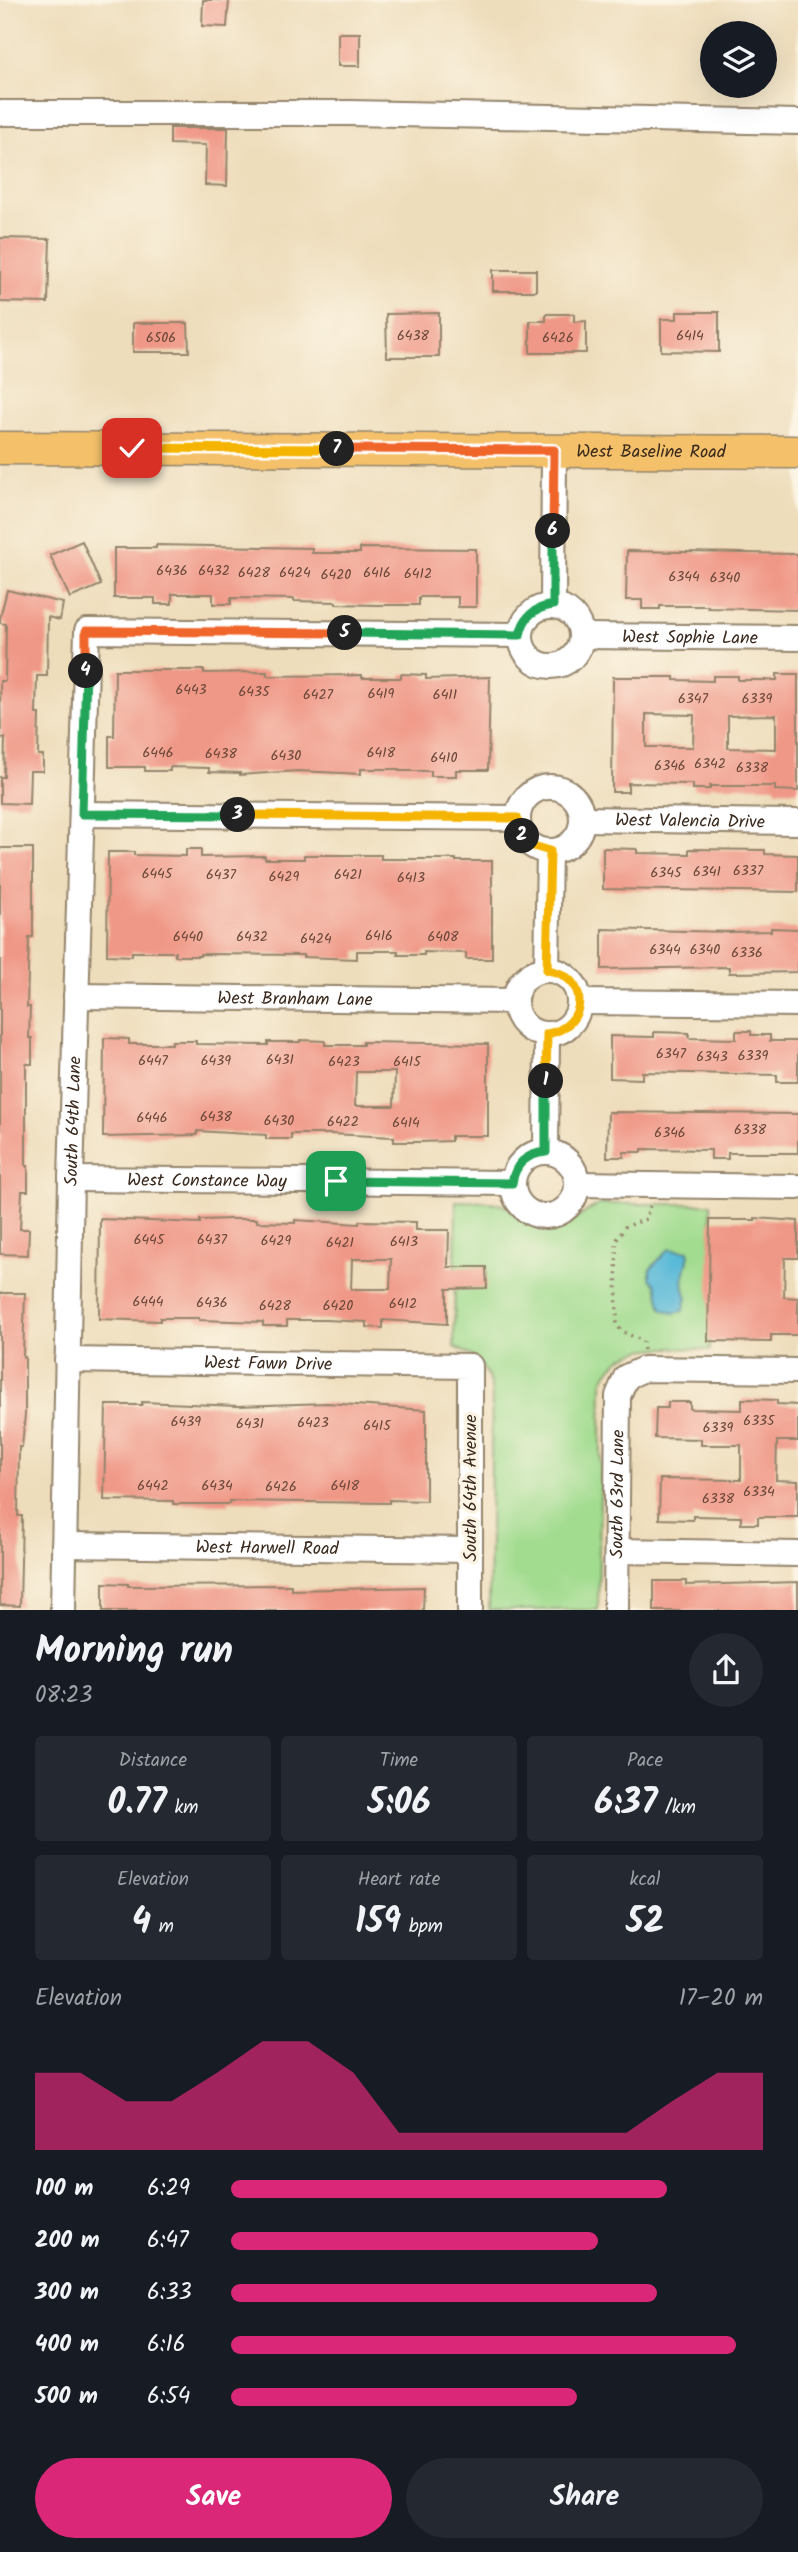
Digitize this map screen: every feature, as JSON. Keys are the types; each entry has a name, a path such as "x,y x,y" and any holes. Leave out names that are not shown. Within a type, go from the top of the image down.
{"main road":[{"name":"West Baseline Road","path":"0,448 798,452"}],"street":[{"path":"0,113 350,113 798,122"},
{"path":"553,605 554,450"},
{"path":"553,605 573,615 578,621 582,636 580,645 570,659 563,663 546,665 531,658 520,635 527,617 534,610 553,605"},
{"name":"South 64th Lane","path":"63,1610 71,1179 86,631 520,635"},
{"name":"West Sophie Lane","path":"582,636 798,638"},
{"path":"545,787 556,787 575,799 582,819 576,838 569,845 550,851 540,850 523,838 517,818 519,807 525,798 545,787"},
{"path":"82,814 517,818"},
{"name":"West Valencia Drive","path":"582,819 798,822"},
{"path":"547,970 550,851"},
{"path":"547,970 557,971 573,983 579,1002 578,1012 566,1028 547,1034 533,1031 521,1022 514,1001 516,991 528,975 547,970"},
{"name":"West Branham Lane","path":"76,996 514,1001"},
{"path":"579,1002 798,1003"},
{"path":"546,1152 547,1034"},
{"path":"546,1152 564,1158 576,1174 577,1184 575,1194 565,1209 548,1216 539,1216 523,1208 517,1200 512,1183 519,1164 535,1153 546,1152"},
{"name":"West Constance Way","path":"71,1179 512,1183"},
{"path":"577,1184 798,1187"},
{"name":"West Fawn Drive","path":"67,1360 470,1366"},
{"name":"South 64th Avenue","path":"470,1366 470,1610"},
{"path":"635,1373 798,1371"},
{"name":"South 63rd Lane","path":"616,1610 618,1396 635,1373"},
{"name":"West Harwell Road","path":"64,1545 470,1550"},
{"path":"617,1551 798,1554"}],"path":[{"path":"635,1373 643,1340 621,1331 617,1322 616,1241 625,1227 646,1219 652,1186"}],"green space":[{"path":"456,1201 500,1204 532,1225 548,1229 565,1226 601,1204 711,1204 710,1350 663,1348 634,1353 621,1359 610,1369 602,1383 598,1610 489,1610 492,1392 488,1376 480,1364 469,1354 454,1347"}],"water":[{"path":"669,1249 689,1251 683,1279 687,1298 683,1311 673,1313 662,1309 656,1285 650,1278 650,1269"}],"building":[{"path":"203,0 229,0 227,27 202,26"},
{"path":"338,33 360,33 360,66 338,66"},
{"path":"170,128 228,128 227,186 205,185 206,145 170,144"},
{"path":"0,238 50,239 48,303 0,302"},
{"path":"493,270 536,270 536,291 493,291"},
{"path":"677,312 719,312 719,352 661,351 661,319 677,319"},
{"path":"439,313 439,357 387,357 386,314"},
{"path":"546,314 574,314 574,322 586,321 586,353 530,353 530,321 546,321"},
{"path":"133,323 188,323 189,352 133,352"},
{"path":"82,541 101,585 70,598 50,555"},
{"path":"156,545 312,548 312,553 360,553 360,548 476,549 476,607 458,607 458,597 419,597 419,605 231,598 231,604 213,604 213,594 172,594 172,604 155,604 155,598 114,598 114,548 156,548"},
{"path":"627,551 798,554 798,610 708,606 660,606 660,609 642,609 642,600 626,600"},
{"path":"7,590 63,603 60,620 48,617 47,676 37,676 38,755 43,755 43,771 30,771 29,804 0,803 5,738 1,738 0,681 5,681 6,624 0,623 0,618"},
{"path":"115,670 267,672 267,676 362,675 362,678 401,678 401,674 426,675 426,679 490,677 488,770 456,770 456,776 431,776 431,771 399,769 361,769 361,774 298,771 240,775 209,772 209,768 170,767 170,771 145,771 145,767 109,767 109,736 114,736"},
{"path":"777,674 798,674 798,791 775,790 775,786 710,786 710,789 693,789 693,784 628,783 628,792 612,792 613,677 674,677 674,680 713,681 713,676 738,676 738,680 777,680","holes":["646,714 694,715 693,747 646,747","776,715 776,749 728,748 728,716"]},
{"path":"0,848 33,848 33,937 29,937 27,1007 30,1007 32,1064 26,1064 28,1191 22,1191 20,1229 29,1229 28,1255 0,1254"},
{"path":"603,848 637,849 637,853 689,854 689,849 765,850 765,854 798,855 798,892 603,889"},
{"path":"186,849 201,849 201,857 265,856 265,859 304,859 304,855 381,855 381,859 492,861 492,959 466,959 466,953 424,952 424,955 398,955 398,951 357,951 357,959 303,955 175,956 175,952 132,952 132,956 107,955 108,852 186,856"},
{"path":"771,928 798,929 798,972 729,973 729,967 602,969 602,929 730,932 771,931"},
{"path":"736,1031 751,1031 751,1035 770,1035 770,1041 798,1041 798,1082 777,1082 777,1075 642,1072 642,1079 610,1078 610,1036 654,1037 654,1032 689,1033 689,1038 736,1039"},
{"path":"104,1038 129,1039 129,1044 196,1041 196,1044 268,1045 268,1042 300,1040 325,1041 325,1045 363,1045 363,1042 488,1044 488,1136 451,1136 451,1141 419,1142 394,1142 394,1137 330,1134 291,1134 291,1139 266,1139 266,1135 197,1131 197,1135 103,1137","holes":["356,1072 395,1072 394,1106 355,1106"]},
{"path":"608,1112 798,1114 798,1153 728,1153 728,1159 711,1159 711,1150 642,1149 642,1152 624,1152 624,1157 607,1157"},
{"path":"755,1218 798,1221 798,1258 785,1258 784,1297 798,1298 798,1335 771,1335 771,1342 708,1341 710,1220"},
{"path":"100,1219 200,1223 200,1220 232,1219 295,1223 295,1220 359,1224 359,1221 416,1222 416,1230 449,1230 448,1267 486,1267 487,1288 447,1289 447,1324 383,1320 383,1328 367,1327 367,1322 326,1320 287,1320 287,1326 263,1326 263,1322 199,1318 160,1318 160,1321 99,1319","holes":["352,1259 391,1259 390,1289 351,1289"]},
{"path":"0,1293 25,1293 25,1414 22,1447 19,1447 18,1516 22,1516 20,1606 0,1605"},
{"path":"742,1399 777,1400 777,1404 798,1405 798,1441 777,1441 776,1480 798,1481 798,1517 758,1517 758,1524 741,1524 741,1517 693,1516 693,1520 659,1519 660,1479 741,1480 741,1445 701,1445 701,1439 655,1438 656,1408 668,1408 668,1402 690,1402 690,1409 742,1410"},
{"path":"142,1402 238,1406 327,1403 426,1410 426,1501 229,1501 229,1504 173,1504 173,1501 104,1500 106,1405 142,1405"},
{"path":"654,1581 686,1581 686,1585 798,1582 798,1610 654,1610"},
{"path":"103,1583 128,1586 291,1585 291,1590 424,1587 423,1610 103,1610"}],"route":[{"path":"132,448 554,450 553,605 534,610 522,625 520,635 86,631 82,814 517,818 523,838 530,845 550,851 547,970 557,971 573,983 579,1002 578,1012 566,1028 547,1034 546,1152 526,1157 514,1173 512,1183 336,1181"}]}
